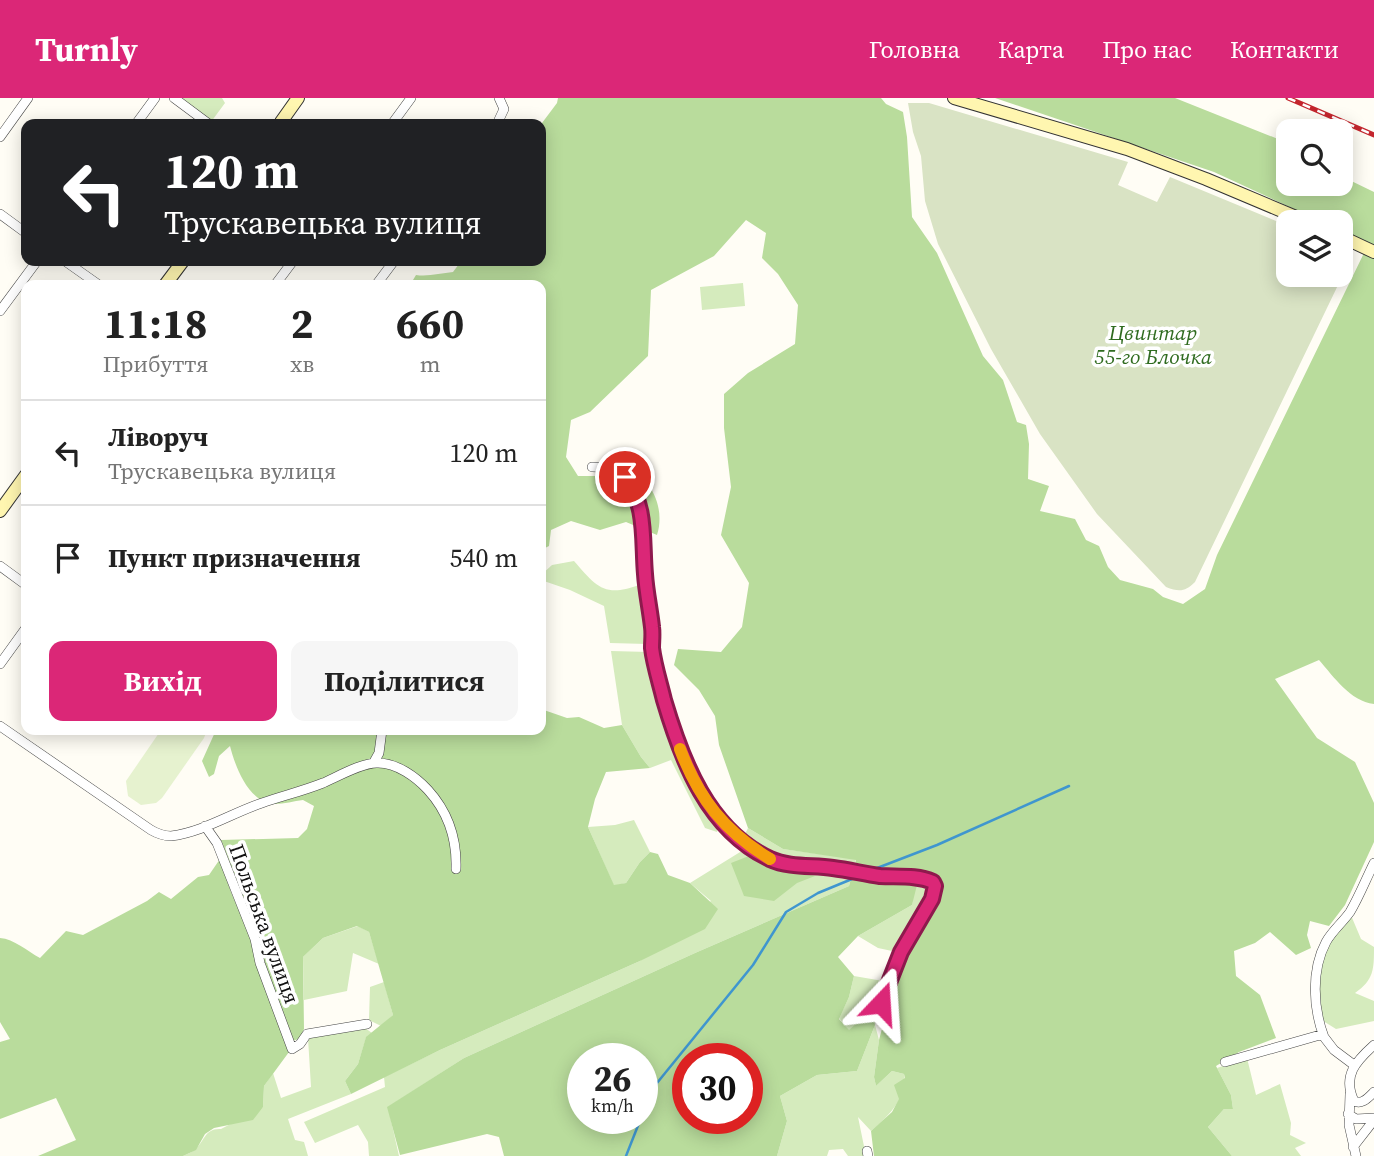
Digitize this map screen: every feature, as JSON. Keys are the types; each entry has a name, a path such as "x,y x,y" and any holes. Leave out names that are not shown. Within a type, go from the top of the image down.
{"street":[{"path":"0,137 28,98"},
{"path":"140,119 155,98"},
{"path":"174,98 202,119"},
{"path":"281,119 288,98"},
{"path":"283,119 298,98"},
{"path":"396,119 411,98"},
{"path":"499,98 504,108 499,119"},
{"path":"954,98 1127,149 1206,178 1280,210"},
{"path":"0,214 21,229"},
{"path":"1353,242 1374,252"},
{"path":"72,266 92,280"},
{"path":"0,311 21,283"},
{"path":"592,467 619,472 637,496 642,514 645,574 653,633 652,648 662,692 681,752 694,780 720,820 733,834 754,849 785,864 918,878 933,882 935,886 932,899 901,952 881,1003"},
{"path":"0,511 21,482"},
{"path":"0,566 21,581"},
{"path":"0,664 21,635"},
{"path":"0,726 163,836 205,826"},
{"path":"381,735 379,753 374,762 388,763 403,770 432,794 453,837 457,850 456,869"},
{"name":"Польська вулиця","path":"367,1024 307,1034 300,1044 292,1049 260,963 255,939 218,843 205,826 262,803 315,787 374,762"},
{"path":"1354,1065 1334,1050 1324,1037 1319,1023 1315,992 1317,962 1326,940 1350,912 1374,863"},
{"path":"1225,1062 1312,1036 1324,1037"},
{"path":"1354,1152 1348,1114 1349,1078 1354,1065 1374,1045"},
{"path":"1350,1092 1357,1102 1367,1100 1374,1093"},
{"path":"1348,1114 1356,1119 1374,1119"},
{"path":"1354,1152 1374,1119"}],"green space":[{"path":"176,98 222,98 225,103 213,119 207,119"},
{"path":"558,98 881,98 886,104 903,112 912,217 937,253 983,356 1003,380 1017,422 1026,425 1029,444 1028,479 1049,486 1040,511 1075,519 1086,540 1099,546 1108,567 1120,580 1153,589 1163,597 1183,604 1205,589 1217,555 1347,287 1353,287 1353,276 1364,253 1374,258 1374,704 1350,693 1319,660 1275,679 1317,738 1355,762 1374,803 1374,842 1345,905 1329,926 1310,921 1307,935 1311,948 1296,955 1270,932 1255,943 1234,951 1236,976 1260,995 1276,1038 1239,1052 1216,1066 1231,1095 1233,1109 1224,1109 1208,1127 1232,1156 874,1156 871,1131 892,1112 899,1099 894,1085 905,1078 904,1074 892,1071 876,1086 874,1077 879,1040 898,968 939,894 937,879 912,873 917,885 912,905 858,936 838,957 854,976 849,997 839,1019 849,1030 872,1016 875,1025 857,1071 817,1075 780,1096 787,1121 777,1156 504,1156 499,1137 487,1134 400,1155 387,1107 464,1058 849,886 856,860 783,849 748,828 719,745 715,716 699,690 674,665 678,649 721,652 742,627 749,583 721,535 731,487 724,428 724,394 748,373 795,344 798,305 778,274 762,258 766,233 746,220 714,256 651,290 648,356 590,412 571,420 566,457 578,476 603,476 619,482 645,480 658,506 657,535 626,522 600,530 571,521 551,530 549,546 546,548 546,280 413,280 416,275 453,272 458,266 546,266 546,119"},
{"path":"995,98 1175,98 1276,138 1276,196 1353,196 1353,182 1374,192 1374,247 1353,237 1353,210 1296,210 1214,172"},
{"name":"Цвинтар 55-го Блочка","path":"908,103 929,103 1128,162 1118,185 1157,202 1170,177 1276,221 1276,287 1337,287 1195,582 1188,588 1178,590 1166,587 1097,514 1040,434 991,349 938,244 925,201 921,156"},
{"path":"743,283 745,306 702,310 700,287"},
{"path":"574,561 595,583 609,590 639,585 648,633 647,644 610,643 604,606 546,582 546,570 552,565"},
{"path":"611,651 649,652 677,757 719,821 717,832 705,828 671,760 650,768 622,725"},
{"path":"546,711 567,718 579,717 604,728 622,725 650,768 606,772 595,799 588,827 614,885 626,883 650,852 658,854 668,875 690,883 718,909 705,929 640,961 440,1050 351,1094 345,1081 358,1064 366,1037 393,1015 369,932 357,926 323,938 303,957 304,1029 299,1039 292,1041 264,961 257,931 221,840 298,838 307,829 314,806 303,800 275,804 258,798 235,764 230,746 219,756 214,774 209,777 202,761 214,735 546,735"},
{"path":"158,735 205,735 156,803 141,805 128,796 126,781"},
{"path":"634,820 650,852 626,883 614,886 588,827"},
{"path":"748,828 783,849 856,859 849,886 464,1058 388,1107 399,1156 369,1156 368,1142 358,1125 315,1143 304,1122 385,1087 384,1077 640,961 711,901 690,883 745,849 743,838"},
{"path":"754,854 779,867 815,876 797,883 774,901 744,896 731,863"},
{"path":"220,859 252,941 289,1052 264,1086 263,1107 253,1120 214,1128 205,1134 196,1150 183,1156 38,1156 76,1140 56,1098 0,1119 0,1042 10,1039 0,1022 0,938 15,943 40,958 66,931 83,935 159,892 171,899 198,877 209,875"},
{"path":"915,881 929,884 929,891 897,949 875,1025 872,1017 849,1031 839,1018 849,997 854,976 883,981 892,951 878,948 858,936 912,905"},
{"path":"1350,913 1361,939 1374,947 1372,973 1355,993 1374,1001 1374,1021 1336,1029 1320,1019 1318,962 1328,941"},
{"path":"358,926 369,932 379,964 353,953 347,991 304,1000 303,957 323,938"},
{"path":"384,982 393,1015 381,1026 369,1020 370,987"},
{"path":"875,1025 879,1040 874,1077 876,1086 892,1071 904,1074 905,1082 895,1106 871,1131 858,1117 866,1156 848,1156 843,1149 829,1150 827,1156 777,1156 787,1121 780,1096 817,1075 857,1071"},
{"path":"365,1028 372,1033 366,1038 358,1064 345,1081 351,1094 288,1119 295,1140 304,1142 308,1156 183,1156 198,1147 211,1131 221,1129 263,1107 264,1086 273,1073 281,1098 311,1087 308,1038"},
{"path":"1247,1058 1256,1095 1280,1084 1291,1123 1290,1135 1306,1143 1295,1148 1301,1156 1232,1156 1208,1127 1224,1109 1233,1109 1231,1095 1217,1068"}],"waterway":[{"path":"872,870 937,845 1069,786"},
{"path":"658,1082 753,965 786,912 818,893 852,879"},
{"path":"626,1156 635,1134"}],"railway":[{"path":"1288,98 1374,135"}],"slow traffic":[{"path":"680,749 694,780 720,820 733,834 770,859"}],"route":[{"path":"625,477 637,496 642,514 645,574 653,633 652,648 662,692 681,752 694,780 720,820 733,834 754,849 785,864 918,878 929,880 935,886 932,899 901,952 881,1003"}]}
